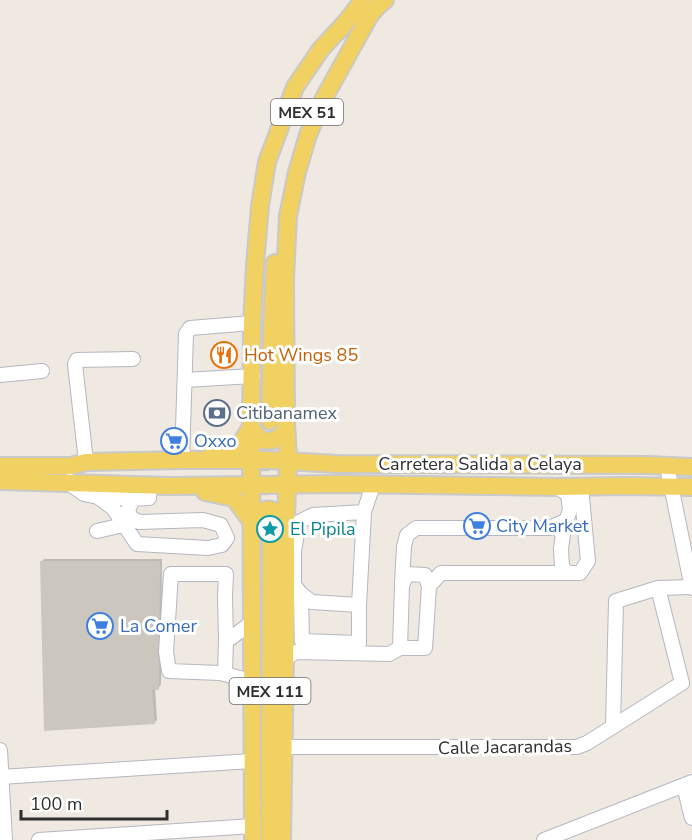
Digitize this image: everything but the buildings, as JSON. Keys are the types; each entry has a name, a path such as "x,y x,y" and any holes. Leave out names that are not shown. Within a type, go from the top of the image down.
{"main road":[{"name":"MEX 51","path":"261,423 262,287 265,242 272,179 281,144 313,69 345,22 367,8 378,6 385,0"},
{"name":"MEX 51","path":"261,423 272,325 275,246 281,199 291,158 307,112 333,60 367,8"},
{"path":"282,840 285,658 294,597 286,519 288,461 285,278 288,216 297,171 308,135 367,8"},
{"path":"255,835 252,761 251,521 260,484 261,423 253,376 252,323 260,206 267,162 295,87 321,49 345,22"},
{"path":"261,423 260,440 271,442 280,438 286,429"},
{"path":"0,466 182,460 221,454 241,443 261,423"},
{"path":"286,429 293,444 301,452 310,458 337,464"},
{"name":"Carretera Salida a Celaya","path":"182,460 259,460 337,464 692,467"},
{"path":"580,465 581,487"},
{"path":"0,481 169,486 214,493 234,498 251,521"},
{"path":"286,519 294,502 308,492 338,483"},
{"name":"Carretera Salida a Celaya","path":"169,486 338,483 692,487"},
{"path":"251,521 257,513 266,509 277,511 286,519"},
{"name":"MEX 111","path":"255,835 265,542 270,840"}],"street":[{"path":"182,460 186,334 190,328 252,323"},
{"path":"133,359 77,360 75,364 78,464 70,484 84,494 133,499 149,498 150,485"},
{"path":"0,375 42,371"},
{"path":"185,380 253,376"},
{"path":"613,726 616,601 658,588 692,587 667,466"},
{"path":"364,512 313,515 299,522 294,551 294,597 302,641 359,643 364,512 373,485"},
{"path":"400,648 404,546 407,535 416,528 549,528 566,521 570,510 568,494 556,487"},
{"path":"429,586 441,573 580,573 588,561 581,487"},
{"path":"97,531 127,521 203,520 221,525 227,538 222,545 208,548 137,544 127,521 98,497"},
{"path":"127,521 128,510 133,499"},
{"path":"555,526 563,534 562,567 568,573"},
{"path":"562,542 587,542"},
{"path":"225,674 226,574 171,574 166,652 169,671 225,674 240,678 252,692"},
{"path":"285,658 296,652 389,654 400,648 425,648 429,586 425,575 407,574 402,585"},
{"name":"Calle Jacarandas","path":"284,747 577,747 587,743 682,683 658,588"},
{"path":"294,597 312,602 359,605"},
{"path":"226,639 231,638 251,623"},
{"path":"0,750 5,840"},
{"path":"1,777 252,761"},
{"path":"544,840 688,784 692,818"},
{"path":"39,840 255,835"}],"green space":[{"path":"266,513 280,520 281,537 259,538 258,520"}],"tunnel":[{"path":"260,543 262,421"}],"place":[{"name":"Hot Wings 85","path":"224,355"},
{"name":"Citibanamex","path":"217,413"},
{"name":"Oxxo","path":"174,441"},
{"name":"City Market","path":"477,526"},
{"name":"El Pipila","path":"270,529"},
{"name":"La Comer","path":"100,626"}]}
